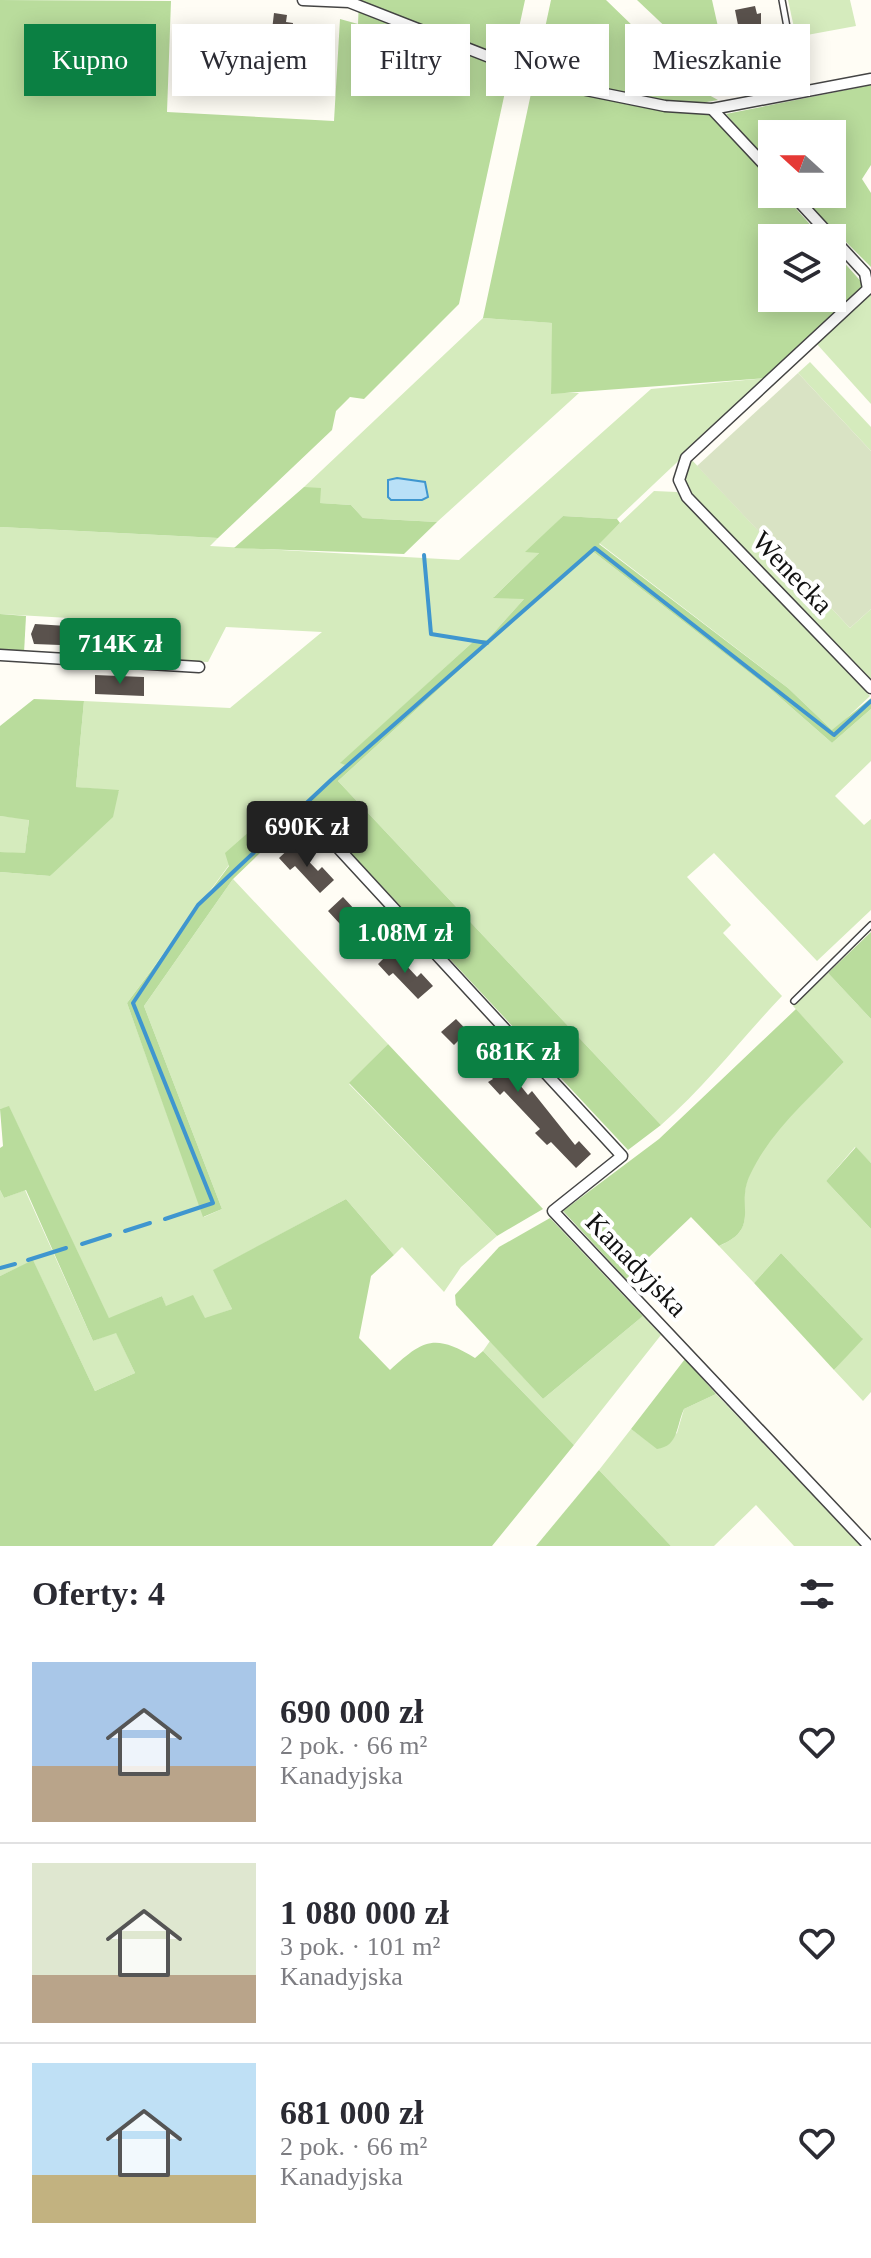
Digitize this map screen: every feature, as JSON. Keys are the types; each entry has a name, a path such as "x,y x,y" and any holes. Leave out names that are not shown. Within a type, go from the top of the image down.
{"street":[{"path":"303,0 349,2 515,67 581,89 665,106 712,109 779,96"},
{"path":"810,90 871,79"},
{"path":"712,109 758,158"},
{"name":"Wenecka","path":"805,208 865,273 868,289 686,458 680,468 682,488 871,688"},
{"path":"0,655 199,667"},
{"name":"Kanadyjska","path":"305,812 622,1156 553,1211 869,1546"}],"lane":[{"path":"782,0 786,24"},
{"path":"794,1001 871,925"}],"green space":[{"path":"0,0 171,1 167,112 334,121 340,19 358,24 359,0 525,0 520,24 486,24 486,96 504,96 459,304 364,399 350,397 336,411 332,430 218,538 0,527"},
{"path":"551,0 606,0 631,24 625,24 625,96 711,96 718,100 701,103 758,166 758,208 795,208 810,224 758,224 758,312 837,312 766,378 551,394 552,323 483,318 530,96 609,96 609,24 546,24"},
{"path":"637,0 712,0 717,24 662,24"},
{"path":"788,0 850,0 856,26 810,34 810,24 793,24"},
{"path":"871,85 871,165 862,179 871,193 871,267 846,242 846,224 828,224 812,208 846,208 846,120 758,120 758,152 726,114"},
{"path":"846,265 865,286 846,304"},
{"path":"871,290 871,404 816,343"},
{"path":"483,318 553,323 551,393 579,393 437,522 363,518 351,505 319,503 304,487"},
{"path":"810,362 871,427 871,451 798,373"},
{"path":"798,373 871,451 871,609 850,628 697,466"},
{"path":"766,378 617,519 563,516 527,552 540,552 494,597 525,598 487,640 475,640 341,763 346,765 273,832 250,831 229,865 127,1003 204,1217 222,1209 144,1006 233,879 388,1044 349,1084 497,1236 461,1267 444,1292 402,1247 394,1255 346,1199 214,1270 232,1309 205,1319 166,1307 162,1296 109,1319 9,1107 0,1109 0,872 50,876 119,791 76,787 84,701 230,708 322,632 226,627 208,662 120,658 121,621 0,614 0,527 218,538 210,546 459,560 651,389"},
{"path":"690,458 850,628 871,609 871,684 687,490 683,479"},
{"path":"304,487 321,488 320,503 351,505 363,518 437,522 404,554 234,548"},
{"path":"654,491 677,492 870,696 833,731 788,688 599,543"},
{"path":"563,516 617,519 620,523 599,544 788,688 832,730 871,698 871,709 832,743 768,687 591,550 338,781 661,1125 628,1150 308,807 233,879 144,1006 222,1209 203,1217 127,1003 229,866 225,853 250,831 273,832 345,765 340,763 475,640 487,640 524,599 493,598 539,553 525,552"},
{"path":"591,550 768,687 832,743 871,709 871,761 835,796 864,825 871,819 871,910 817,961 714,853 687,877 731,925 723,933 782,996 661,1125 338,781"},
{"path":"0,614 26,616 24,653 0,651"},
{"path":"34,699 84,701 76,787 119,790 113,817 50,876 0,872 0,852 25,853 29,820 0,816 0,726"},
{"path":"0,816 29,819 25,854 0,852"},
{"path":"871,932 871,1019 828,973"},
{"path":"828,973 871,1019 871,1163 855,1147 826,1181 871,1229 871,1392 863,1401 834,1370 862,1338 781,1253 754,1283 719,1246 732,1239 743,1225 748,1178 765,1146 844,1062 793,1006"},
{"path":"796,1009 844,1062 792,1115 758,1159 746,1186 744,1224 740,1232 719,1246 691,1217 626,1279 563,1211 659,1139"},
{"path":"388,1044 543,1209 497,1236 349,1083"},
{"path":"9,1106 109,1318 162,1296 166,1306 193,1295 205,1318 232,1309 213,1270 346,1199 394,1255 371,1276 359,1338 390,1370 411,1352 430,1343 449,1345 475,1358 483,1351 574,1445 492,1546 0,1546 0,1276 33,1260 95,1391 135,1373 116,1333 93,1341 26,1190 4,1198 0,1190 0,1148 3,1146 0,1109"},
{"path":"856,1147 871,1163 871,1229 826,1181"},
{"path":"0,1190 4,1198 25,1190 93,1341 116,1332 135,1373 95,1391 33,1261 0,1276"},
{"path":"550,1218 643,1316 543,1399 456,1305 455,1295 499,1247"},
{"path":"781,1253 863,1339 834,1370 754,1283"},
{"path":"643,1316 661,1335 574,1445 483,1351 490,1341 543,1399"},
{"path":"685,1359 716,1394 684,1409 673,1440 657,1449 631,1429"},
{"path":"716,1394 861,1546 794,1546 756,1505 714,1546 671,1546 599,1470 631,1429 657,1448 677,1433 684,1409"},
{"path":"599,1470 671,1546 536,1546"}],"water":[{"path":"397,478 425,482 428,497 422,500 391,500 388,497 388,480"}],"building":[{"path":"755,6 757,14 761,13 761,24 738,24 735,10"},
{"path":"274,13 287,15 286,22 293,23 293,24 273,24"},
{"path":"35,624 83,627 82,639 60,638 60,645 34,644 31,634"},
{"path":"95,675 144,677 144,696 95,694"},
{"path":"293,845 318,871 322,867 334,880 320,893 295,866 290,870 279,858"},
{"path":"343,897 368,924 372,920 383,933 369,946 344,920 340,924 328,911"},
{"path":"392,950 417,977 421,973 433,986 418,999 393,973 389,976 378,964"},
{"path":"456,1019 481,1045 485,1041 528,1095 532,1091 575,1145 579,1141 591,1154 576,1168 551,1142 547,1145 535,1133 540,1129 504,1091 500,1095 488,1082 493,1079 458,1041 454,1045 441,1032"}],"waterway":[{"path":"165,1219 213,1203 133,1003 198,905 331,780 595,548 834,735 871,701"},
{"path":"424,555 431,634 487,643"},
{"path":"125,1231 150,1223"},
{"path":"82,1244 110,1235"},
{"path":"28,1260 66,1248"},
{"path":"0,1268 15,1264"}]}
